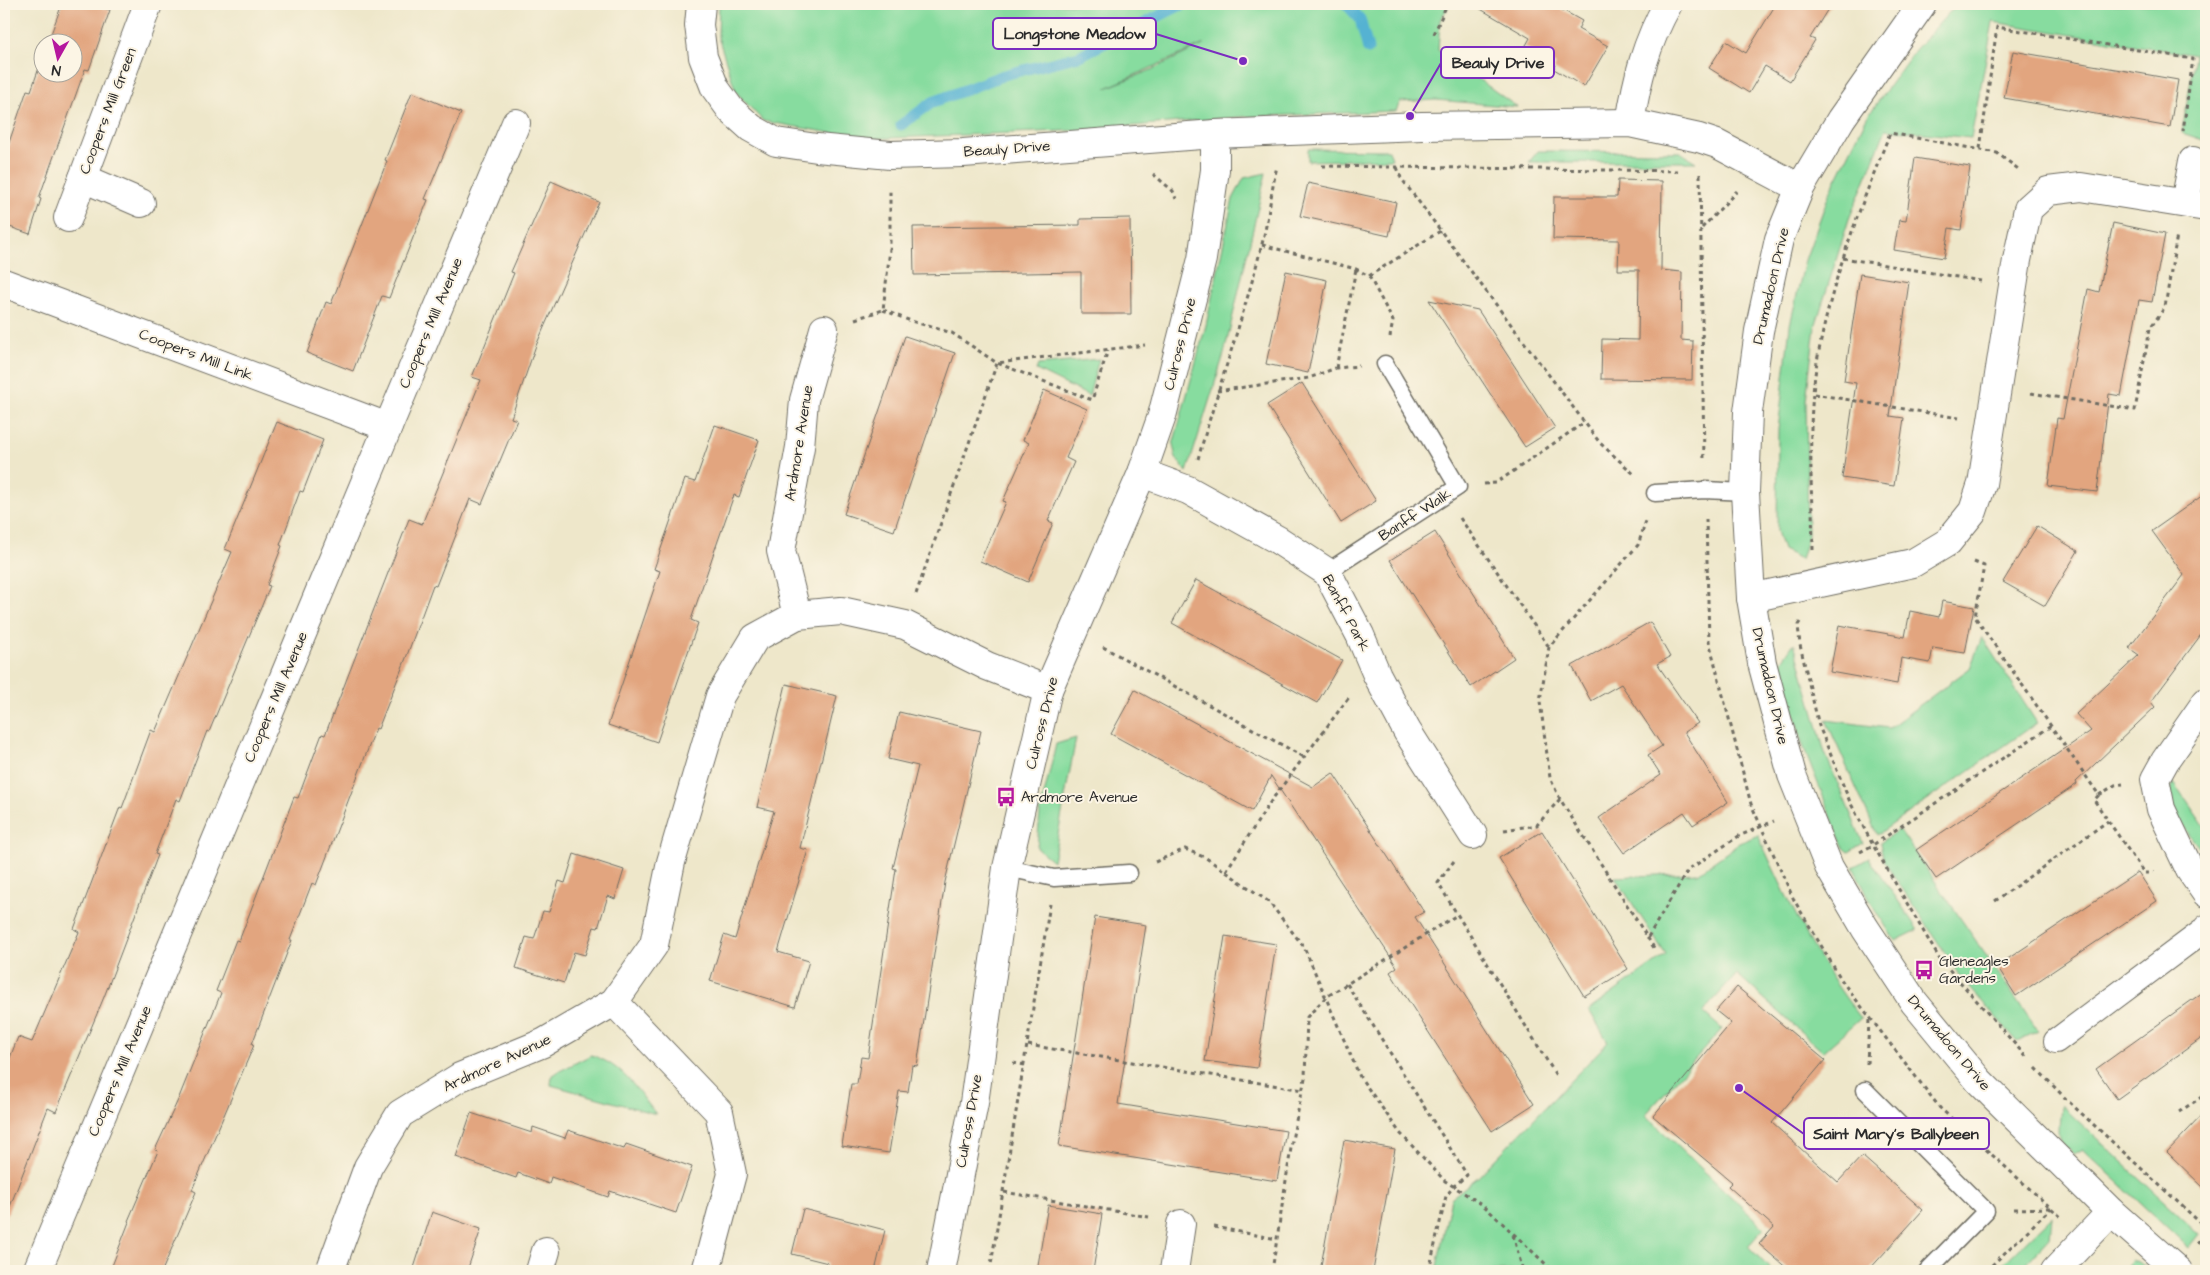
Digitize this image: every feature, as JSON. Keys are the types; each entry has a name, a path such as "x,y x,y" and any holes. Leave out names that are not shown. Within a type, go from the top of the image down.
{"street":[{"name":"Coopers Mill Green","path":"68,218 148,4"},
{"name":"Beauly Drive","path":"701,4 699,25 703,58 716,88 731,110 750,128 776,142 818,148 890,154 963,153 1215,134 1422,126 1630,123 1708,141 1800,188"},
{"path":"1630,123 1637,78 1654,29 1668,4"},
{"name":"Drumadoon Drive","path":"1922,4 1841,119 1800,188 1778,239 1759,331 1748,412 1745,492 1751,598 1762,663 1778,729 1804,808 1830,867 1865,928 1914,1002 1979,1082 2112,1212 2178,1271"},
{"name":"Coopers Mill Avenue","path":"37,1271 516,124"},
{"name":"Culross Drive","path":"941,1271 974,1103 1007,868 1048,690 1071,632 1142,473 1162,416 1202,259 1215,170 1215,134"},
{"path":"1751,598 1913,562 1948,542 1973,511 1982,484 2013,286 2028,209 2048,191 2081,187 2196,205 2193,161"},
{"path":"82,178 141,203"},
{"name":"Coopers Mill Link","path":"4,283 388,427"},
{"name":"Ardmore Avenue","path":"797,615 781,551 800,447 804,400 824,329"},
{"name":"Banff Park","path":"1142,473 1188,490 1278,540 1328,572 1360,635 1377,675 1407,730 1473,835"},
{"name":"Ardmore Avenue","path":"330,1271 368,1168 400,1114 460,1077 543,1044 614,1002 654,945 671,862 720,696 755,638 797,615 841,611 905,625 987,666 1048,690"},
{"path":"2206,702 2165,761 2155,779 2161,809 2190,870 2206,893"},
{"path":"2056,1040 2203,932 2206,927"},
{"path":"614,1002 719,1112 732,1174 706,1271"},
{"path":"2055,1271 2112,1212"},
{"path":"1174,1271 1182,1224"}],"lane":[{"name":"Banff Walk","path":"1328,572 1458,487 1385,364"},
{"path":"1655,493 1705,490 1745,492"},
{"path":"1007,868 1054,878 1129,873"},
{"path":"1865,1090 1986,1211 1927,1271"}],"path":[{"path":"1434,34 1447,4"},
{"path":"1980,149 1998,27 2193,59 2182,136 2193,161"},
{"path":"1813,554 1811,428 1826,312 1856,216 1890,133 1997,153 2048,191"},
{"path":"882,310 890,249 890,154"},
{"path":"1188,490 1217,392 1242,317 1262,245 1277,165 1286,165"},
{"path":"1314,166 1690,171"},
{"path":"1397,167 1401,178 1442,230 1600,443 1655,493 1638,545 1549,647 1540,701 1550,778 1560,799 1656,951"},
{"path":"1701,229 1760,168"},
{"path":"1153,174 1173,191 1176,200"},
{"path":"1997,387 2135,410 2150,328 2165,307 2177,234 2196,205"},
{"path":"1369,276 1442,230"},
{"path":"1217,392 1309,378 1336,368 1385,364 1393,321 1369,276 1356,269 1262,245"},
{"path":"1843,258 2013,286"},
{"path":"1336,368 1356,269"},
{"path":"824,329 882,310 952,333 997,363 1092,400 1108,350"},
{"path":"997,363 1152,344"},
{"path":"905,625 997,363"},
{"path":"1814,394 1991,424"},
{"path":"1496,482 1585,422"},
{"path":"1445,496 1549,647"},
{"path":"1948,542 1970,561 1984,566 1975,618 2099,795"},
{"path":"1802,619 1798,626 1800,645 1819,726 1850,802 1939,958 2029,1061 2069,1102 2206,1228"},
{"path":"1071,632 1127,659 1304,757"},
{"path":"1226,871 1271,801 1353,692 1377,675"},
{"path":"1873,845 2051,726"},
{"path":"2115,785 2094,800 2144,873 2190,870"},
{"path":"1557,1077 1438,883 1473,835 1536,825 1560,799"},
{"path":"1648,937 1688,870 1739,836 1804,808"},
{"path":"1995,901 2108,821"},
{"path":"1129,873 1185,849 1206,858 1269,902 1304,947 1360,1077 1400,1133 1445,1181 1483,1205 1553,1271"},
{"path":"990,1271 1054,878"},
{"path":"1272,1271 1303,1090 1308,1018 1326,997 1457,915"},
{"path":"1347,984 1467,1175 1446,1196 1429,1271"},
{"path":"1865,1090 1869,1019"},
{"path":"1028,1045 1303,1090"},
{"path":"2179,1112 2206,1094"},
{"path":"1004,1192 1277,1239"},
{"path":"1986,1211 2051,1208 1986,1271"},
{"path":"1513,1234 1523,1271"}],"green space":[{"path":"719,4 1450,4 1440,20 1438,50 1517,107 1436,100 1400,102 1396,111 1238,117 1086,130 865,139 763,121 736,92 718,37","holes":["1205,44 1151,70 1106,88"]},
{"path":"1957,4 2206,4 2206,141 2182,133 2195,55 1993,22 1971,138 1886,129 1849,219 1815,327 1806,400 1808,536 1801,559 1783,550 1777,531 1778,430 1790,325 1805,260 1829,194 1867,117 1915,50"},
{"path":"1308,149 1389,150 1392,159 1308,161"},
{"path":"1538,151 1680,152 1696,162 1529,162"},
{"path":"1266,173 1224,354 1187,472 1176,458 1173,445 1206,325 1233,199 1244,178"},
{"path":"1099,359 1089,396 1036,370 1038,365"},
{"path":"1982,637 2037,723 1877,835 1826,720 1889,728 1970,668"},
{"path":"1794,643 1825,753 1863,843 1849,852 1843,847 1802,743 1781,662"},
{"path":"1076,738 1053,861 1037,848 1040,812 1056,744"},
{"path":"2174,783 2206,829 2206,857 2175,812 2171,792"},
{"path":"1899,829 2038,1031 2017,1041 1963,980 1884,861 1880,843"},
{"path":"1758,835 1804,930 1830,975 1861,1018 1823,1052 1737,974 1703,1012 1722,1029 1645,1115 1764,1228 1748,1246 1772,1271 1436,1271 1451,1198 1478,1177 1608,1042 1589,1010 1666,955 1615,877 1698,873 1740,843"},
{"path":"1869,858 1918,930 1895,941 1875,909 1853,867"},
{"path":"591,1055 602,1059 620,1071 656,1114 551,1085 552,1075"},
{"path":"2061,1105 2199,1234 2188,1248 2083,1149 2074,1154 2067,1149 2060,1139 2059,1133"},
{"path":"2052,1216 2050,1238 2019,1271 1996,1271"},
{"path":"2132,1259 2154,1271 2125,1271"}],"building":[{"path":"62,4 91,4 110,10 89,70 85,69 82,77 82,32 52,32"},
{"path":"1472,4 1552,4 1582,21 1578,29 1608,46 1584,87 1554,69 1556,65 1525,47 1530,38"},
{"path":"1776,4 1831,4 1810,38 1815,40 1790,81 1765,66 1749,93 1709,68 1726,41 1746,53"},
{"path":"2013,51 2178,80 2170,127 2004,98"},
{"path":"34,82 80,82 39,198 41,199 30,234 4,225 4,157 27,90 31,91"},
{"path":"412,92 461,113 425,199 428,200 389,298 382,296 353,371 307,353 326,302 331,304"},
{"path":"1915,158 1970,167 1961,230 1949,228 1944,258 1894,250 1899,220 1906,221"},
{"path":"1618,180 1662,181 1661,270 1682,272 1681,340 1693,341 1692,380 1601,379 1602,339 1638,340 1639,270 1618,270 1619,240 1553,239 1554,197 1617,197"},
{"path":"551,181 599,202 535,348 511,418 517,420 482,504 470,499 436,586 433,585 316,885 312,883 252,1044 254,1045 192,1190 196,1192 162,1271 110,1271 128,1221 158,1151 155,1150 178,1100 221,993 216,991 236,940 239,941 294,797 298,798 322,734 325,735 409,519 422,524 481,380 472,377 514,273 511,272"},
{"path":"1308,183 1396,202 1389,236 1300,216"},
{"path":"1130,218 1131,314 1081,314 1081,272 914,275 913,227 1080,225 1080,219"},
{"path":"2113,223 2165,234 2152,302 2139,300 2121,396 2109,394 2097,492 2048,486 2057,418 2063,419 2088,289 2099,292"},
{"path":"1286,271 1327,280 1308,373 1266,364"},
{"path":"1860,274 1909,282 1890,416 1904,418 1894,486 1842,478 1856,383 1844,381"},
{"path":"1429,300 1478,310 1555,428 1525,447"},
{"path":"905,336 955,353 894,531 844,514"},
{"path":"1302,383 1376,501 1341,523 1267,405"},
{"path":"1044,390 1087,409 1066,458 1074,462 1048,521 1053,523 1028,582 980,561 1006,502 1003,501 1029,443 1023,440"},
{"path":"277,422 323,440 303,492 300,491 280,545 282,546 267,585 270,586 209,732 207,731 180,801 176,799 155,854 158,855 104,997 56,1112 48,1108 6,1217 4,1216 4,1073 18,1037 32,1042 79,932 74,929 120,807 122,808 151,730 155,732 232,552 225,549"},
{"path":"715,425 759,440 739,497 734,495 691,620 698,623 657,742 608,725 660,571 654,569 685,479 695,482"},
{"path":"2206,493 2206,628 2151,702 2155,707 2076,782 2077,784 1936,879 1916,850 2091,731 2076,714 2139,655 2129,648 2184,575 2152,531"},
{"path":"2037,526 2078,551 2045,606 2003,582"},
{"path":"1435,532 1514,658 1471,687 1390,560"},
{"path":"1196,580 1342,660 1317,703 1172,623"},
{"path":"1942,601 1974,607 1965,653 1933,648 1930,663 1901,658 1897,684 1830,672 1839,625 1905,637 1910,611 1939,617"},
{"path":"1650,622 1670,657 1657,664 1698,723 1684,732 1728,802 1693,825 1684,812 1624,853 1599,818 1661,775 1648,755 1662,746 1621,684 1591,701 1572,666"},
{"path":"786,684 837,696 800,848 808,850 778,952 809,961 795,1007 710,981 724,935 735,939 774,811 757,807"},
{"path":"1135,690 1313,787 1333,773 1424,912 1415,917 1534,1104 1492,1131 1390,972 1397,967 1271,776 1252,811 1111,734"},
{"path":"899,712 981,731 945,882 917,1066 912,1065 908,1092 899,1091 889,1153 842,1146 851,1084 857,1084 861,1057 868,1058 896,869 893,868 918,766 888,759"},
{"path":"1542,831 1628,969 1584,996 1499,858"},
{"path":"574,854 624,870 615,899 608,896 598,928 594,927 585,955 574,952 564,983 516,968 526,937 534,939 543,911 549,912 559,881 565,883"},
{"path":"2138,872 2157,901 2016,996 1997,966"},
{"path":"1095,917 1146,925 1118,1104 1286,1131 1277,1181 1059,1146"},
{"path":"1225,936 1276,944 1257,1068 1205,1061"},
{"path":"1737,987 1825,1060 1772,1123 1838,1182 1862,1156 1923,1210 1868,1271 1790,1271 1759,1244 1774,1227 1728,1186 1732,1182 1653,1116 1731,1023 1716,1011"},
{"path":"2206,990 2206,1035 2117,1099 2096,1069"},
{"path":"2206,1111 2206,1190 2167,1152"},
{"path":"471,1113 532,1133 533,1127 565,1138 568,1130 624,1149 626,1144 692,1167 676,1213 610,1191 608,1197 551,1177 549,1184 518,1173 516,1178 456,1157"},
{"path":"1344,1140 1395,1149 1373,1271 1320,1271"},
{"path":"1048,1205 1102,1214 1093,1271 1037,1271"},
{"path":"803,1209 885,1230 875,1271 826,1271 828,1263 792,1254"},
{"path":"432,1212 481,1229 467,1271 413,1271"}],"waterway":[{"path":"901,125 933,102 1004,75 1079,56 1183,4"},
{"path":"1346,4 1360,19 1368,49"}],"place":[{"name":"Longstone Meadow","path":"1243,61"},
{"name":"Beauly Drive","path":"1410,116"},
{"name":"Ardmore Avenue","path":"1006,797"},
{"name":"Gleneagles Gardens","path":"1924,970"},
{"name":"Saint Mary's Ballybeen","path":"1739,1088"}]}
